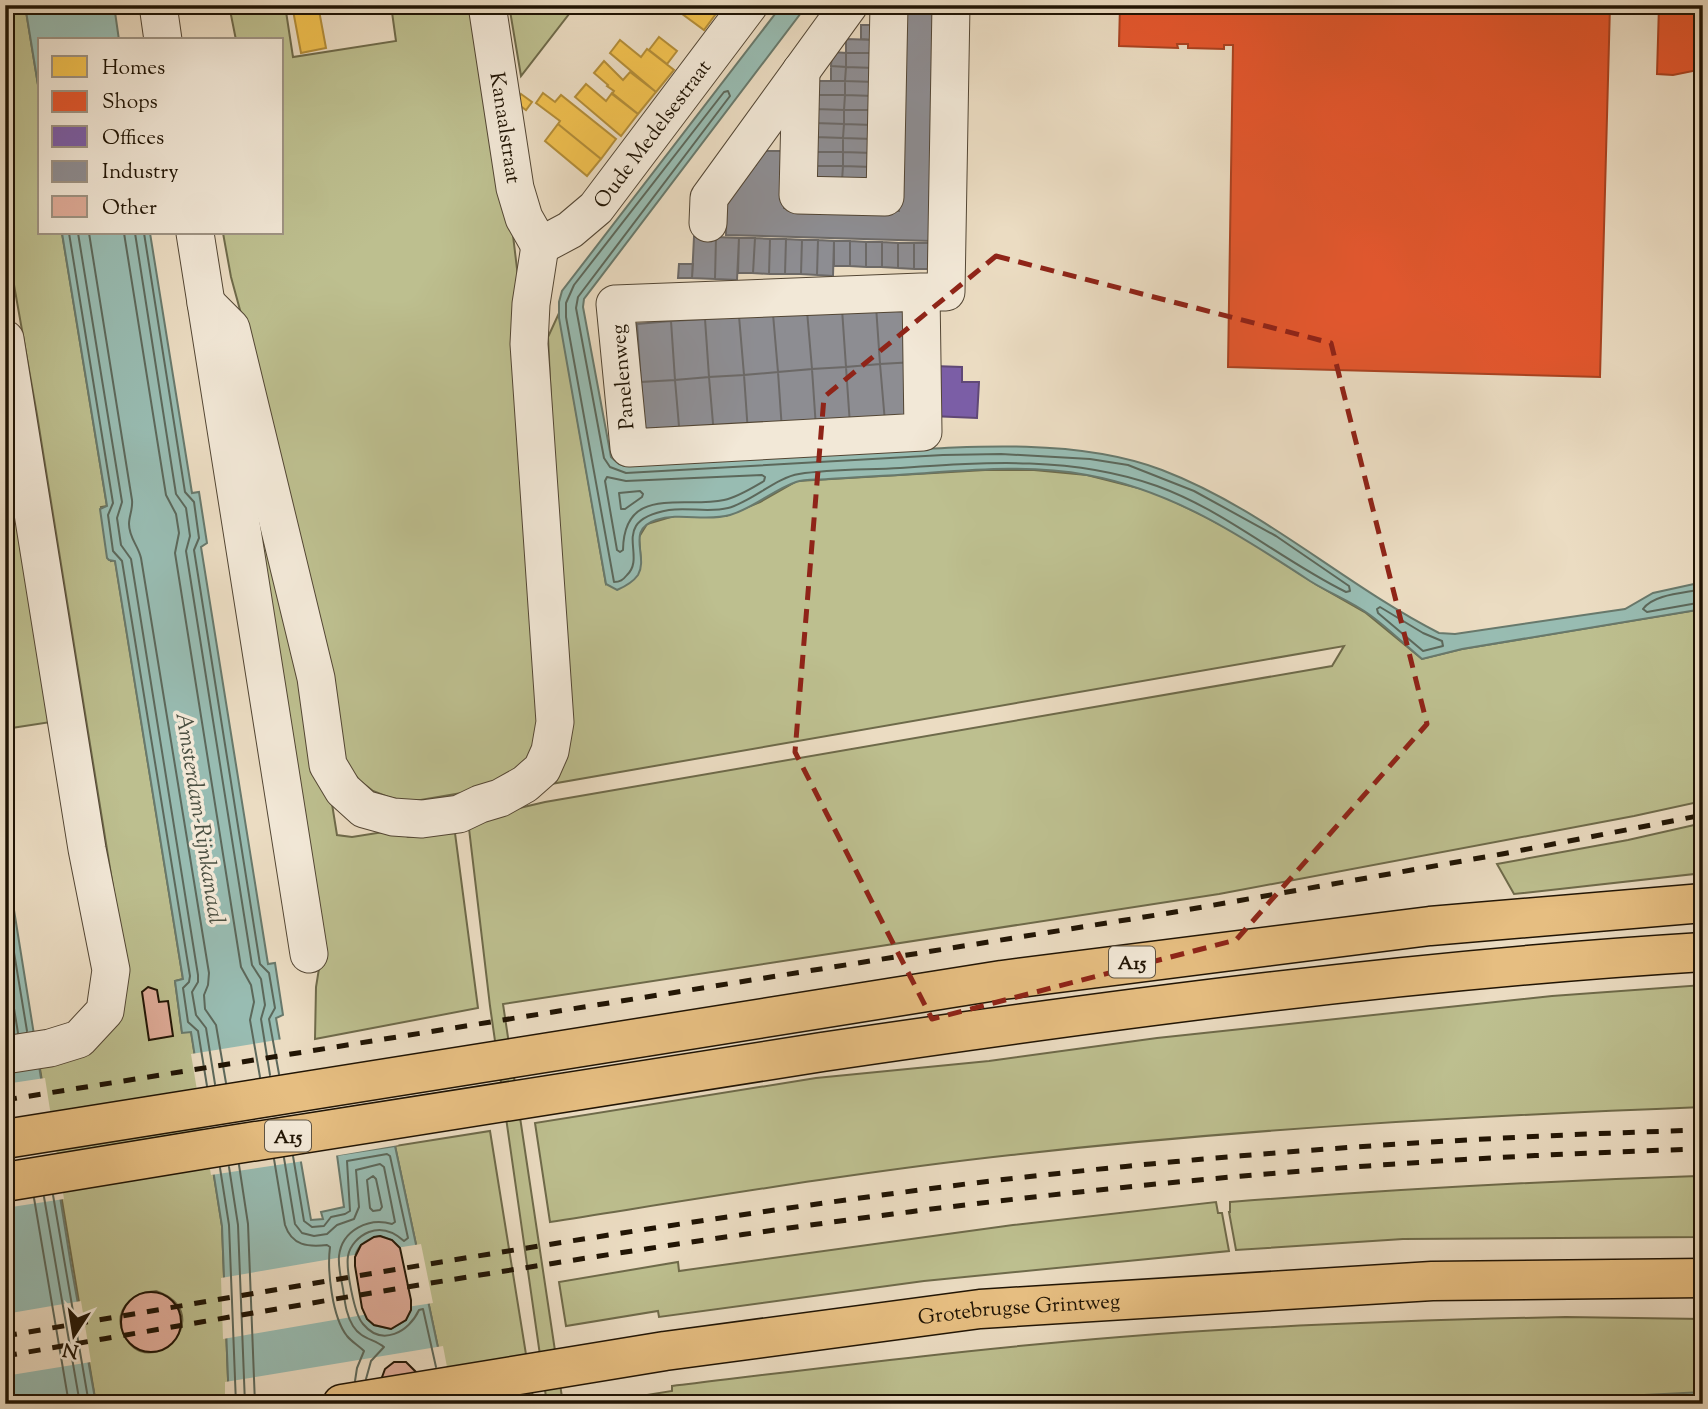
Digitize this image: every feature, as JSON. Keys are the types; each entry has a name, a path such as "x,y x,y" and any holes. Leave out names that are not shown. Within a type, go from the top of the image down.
{"main road":[{"name":"A15","path":"5,1139 1002,980 1175,956 1430,926 1703,903"},
{"name":"A15","path":"5,1182 570,1090 947,1034 1192,1001 1364,982 1703,952"},
{"name":"Grotebrugse Grintweg","path":"342,1404 665,1351 979,1309 1432,1281 1703,1278"}],"street":[{"path":"158,5 163,38"},
{"name":"Kanaalstraat","path":"487,5 515,188 524,218 540,246"},
{"name":"Oude Medelsestraat","path":"540,246 570,230 596,208 749,5"},
{"path":"708,223 709,198 849,5"},
{"path":"801,71 798,195 885,197 889,5"},
{"name":"Panelenweg","path":"934,292 615,304 629,448 923,432 934,292 951,5"},
{"path":"195,234 309,954"},
{"path":"206,303 231,328 316,678 328,765 343,790 364,808 393,817 412,819 459,814 500,798 525,784 542,769 550,751 555,722 530,344 531,304 540,246"},
{"path":"5,339 87,849 111,970 105,1011 79,1039 50,1048 5,1055"}],"highlighted area":[{"path":"996,256 1331,343 1427,724 1236,940 932,1019 795,752 824,397"}],"green space":[{"path":"5,5 25,5 38,85 38,234 62,234 107,506 101,507 111,561 115,560 183,979 175,981 182,1032 191,1031 222,1226 229,1404 96,1404 39,1063 80,1055 123,949 37,415 5,234","holes":["156,1291 174,1302 182,1315 181,1328 173,1341 162,1349 148,1352 135,1348 124,1334 121,1325 121,1317 127,1304 148,1292"]},
{"path":"229,5 285,5 293,57 396,41 391,5 480,5 518,277 546,689 533,766 479,790 409,802 388,797 373,791 360,781 341,753 223,234 284,234 284,38 236,38"},
{"path":"509,5 576,5 521,76"},
{"path":"559,313 606,584 641,562 639,537 647,524 674,516 726,516 760,502 797,481 985,470 1034,470 1087,475 1154,492 1243,537 1366,613 1422,659 1462,649 1703,609 1703,801 1219,894 503,1004 563,1404 547,1404 490,1006 468,820 545,802 1332,666 1344,646 551,784 552,422 548,337"},
{"path":"233,359 306,642 337,835 352,837 396,830 408,837 455,833 478,1008 315,1039 316,987 323,944"},
{"path":"5,423 51,722 5,729"},
{"path":"1703,823 1703,873 1514,894 1497,864 1628,840"},
{"path":"1703,985 1703,1107 1357,1125 1097,1146 896,1169 550,1222 535,1123 816,1078 989,1061 1157,1038 1552,996"},
{"path":"490,1131 534,1404 450,1404 395,1146"},
{"path":"1698,1176 1698,1189 1702,1189 1703,1195 1703,1237 1403,1239 1236,1250 1229,1212 1230,1202 1464,1186"},
{"path":"1216,1202 1218,1213 1222,1213 1229,1251 924,1281 659,1317 658,1311 566,1326 559,1282 678,1262 679,1271 1013,1225"},
{"path":"1566,1317 1703,1319 1703,1404 591,1404 672,1391 672,1386 1064,1342 1287,1326"}],"water":[{"path":"25,5 114,5 119,38 38,38 38,85"},
{"path":"782,5 807,5 584,299 583,307 611,457 619,464 626,466 1014,446 1091,452 1162,470 1199,486 1235,505 1404,614 1439,633 1455,634 1625,609 1653,593 1703,582 1703,609 1462,649 1422,659 1363,610 1204,516 1147,491 1118,482 1065,472 1021,469 803,480 730,515 656,520 642,530 641,568 638,575 617,590 606,584 559,318 562,291"},
{"name":"Amsterdam-Rijnkanaal","path":"62,234 150,234 192,493 199,492 207,543 201,547 268,964 275,963 283,1015 276,1018 311,1220 323,1219 321,1212 344,1207 337,1155 395,1146 450,1404 229,1404 222,1226 191,1032 182,1033 175,981 183,979 115,561 107,558 100,509 107,506","holes":["380,1236 392,1240 400,1248 406,1320 391,1329 374,1325 367,1319 355,1257 361,1245"]},
{"path":"5,854 71,1265 96,1404 5,1404"},
{"path":"1703,1392 1703,1404 1465,1404"}],"pier":[{"path":"283,1039 304,1161 211,1175 191,1054"},
{"path":"45,1078 64,1199 5,1208 5,1084"},
{"path":"395,1142 399,1145 334,1156 336,1152"},
{"path":"421,1244 433,1303 407,1307 396,1248"},
{"path":"360,1254 369,1314 223,1339 221,1278"},
{"path":"81,1301 91,1362 5,1376 5,1314"},
{"path":"443,1346 454,1404 225,1404 225,1382"}],"building: Homes":[{"path":"292,5 318,5 326,48 301,53"},
{"path":"676,5 710,5 718,11 704,30 674,8"},
{"path":"659,37 677,51 667,64 649,50"},
{"path":"620,40 641,57 647,49 674,70 656,92 610,53"},
{"path":"604,61 623,80 630,72 656,92 638,114 612,94 614,91 594,73"},
{"path":"586,84 606,101 612,93 638,114 621,136 575,97"},
{"path":"543,93 555,102 561,95 616,139 601,159 536,103"},
{"path":"521,94 532,102 526,110 515,102"},
{"path":"558,124 601,159 587,176 545,141"}],"building: Shops":[{"path":"1120,5 1610,5 1600,377 1228,367 1233,45 1224,45 1224,49 1188,48 1188,44 1177,44 1178,48 1119,46"},
{"path":"1659,5 1703,5 1703,69 1673,75 1657,74"}],"building: Offices":[{"path":"933,366 962,367 962,382 979,382 977,418 931,416"}],"building: Industry":[{"path":"905,5 938,5 931,241 726,235 727,178 742,164 756,165 757,151 785,151 784,208 899,211"},
{"path":"861,25 875,25 875,40 861,39"},
{"path":"846,39 875,40 875,53 846,53"},
{"path":"832,52 846,53 846,67 831,66"},
{"path":"846,53 875,53 874,68 846,67"},
{"path":"831,66 846,67 845,81 831,81"},
{"path":"846,67 874,68 874,82 845,81"},
{"path":"817,81 845,81 845,95 816,95"},
{"path":"845,81 874,82 873,96 845,95"},
{"path":"816,95 845,95 844,110 816,109"},
{"path":"845,95 873,96 873,110 844,110"},
{"path":"816,109 844,110 844,124 815,123"},
{"path":"844,110 873,110 872,125 844,124"},
{"path":"815,123 844,124 843,138 815,137"},
{"path":"844,124 872,125 872,139 843,138"},
{"path":"815,137 843,138 843,152 815,152"},
{"path":"843,138 872,139 872,153 843,152"},
{"path":"815,152 843,152 843,166 814,166"},
{"path":"843,152 872,153 871,167 843,166"},
{"path":"814,166 843,166 842,181 814,180"},
{"path":"843,166 871,167 871,181 842,181"},
{"path":"694,237 716,237 715,279 692,278"},
{"path":"716,237 739,238 737,280 715,279"},
{"path":"739,238 755,238 753,273 738,273"},
{"path":"755,238 770,239 769,274 753,273"},
{"path":"770,239 786,239 785,274 769,274"},
{"path":"786,239 802,240 801,274 785,274"},
{"path":"802,240 818,240 817,275 801,274"},
{"path":"818,240 834,241 833,276 817,275"},
{"path":"834,241 850,241 850,266 834,266"},
{"path":"850,241 866,242 866,267 850,266"},
{"path":"866,242 882,242 882,267 866,267"},
{"path":"882,242 898,243 898,268 882,267"},
{"path":"898,243 914,243 914,269 898,268"},
{"path":"914,243 930,243 930,269 914,269"},
{"path":"679,264 693,264 692,278 678,278"},
{"path":"910,304 915,362 880,364 876,306"},
{"path":"876,306 880,364 846,367 842,309"},
{"path":"842,309 846,367 812,369 807,311"},
{"path":"807,311 812,369 778,372 773,314"},
{"path":"773,314 778,372 744,375 739,316"},
{"path":"739,316 744,375 709,377 705,319"},
{"path":"705,319 709,377 675,380 671,321"},
{"path":"671,321 675,380 641,382 637,324"},
{"path":"915,362 919,420 885,422 880,364"},
{"path":"880,364 885,422 850,425 846,367"},
{"path":"846,367 850,425 816,428 812,369"},
{"path":"812,369 816,428 782,430 778,372"},
{"path":"778,372 782,430 748,433 744,375"},
{"path":"744,375 748,433 714,435 709,377"},
{"path":"709,377 714,435 680,438 675,380"},
{"path":"675,380 680,438 646,440 641,382"}],"building: Other":[{"path":"148,987 157,990 159,1002 168,1001 173,1036 149,1040 142,992"},
{"path":"380,1236 392,1240 400,1248 411,1300 411,1310 406,1320 391,1329 374,1325 367,1319 362,1308 355,1266 355,1257 361,1245"},
{"path":"145,1292 157,1292 173,1300 179,1310 179,1334 173,1344 157,1352 145,1352 129,1344 121,1328 121,1316 129,1300"},
{"path":"394,1362 406,1362 417,1373 381,1380 385,1369"}],"railway":[{"path":"5,1100 1169,913 1703,815"},
{"path":"5,1336 609,1235 974,1183 1156,1163 1338,1148 1703,1130"},
{"path":"5,1356 589,1258 940,1208 1321,1170 1512,1157 1703,1149"}]}
